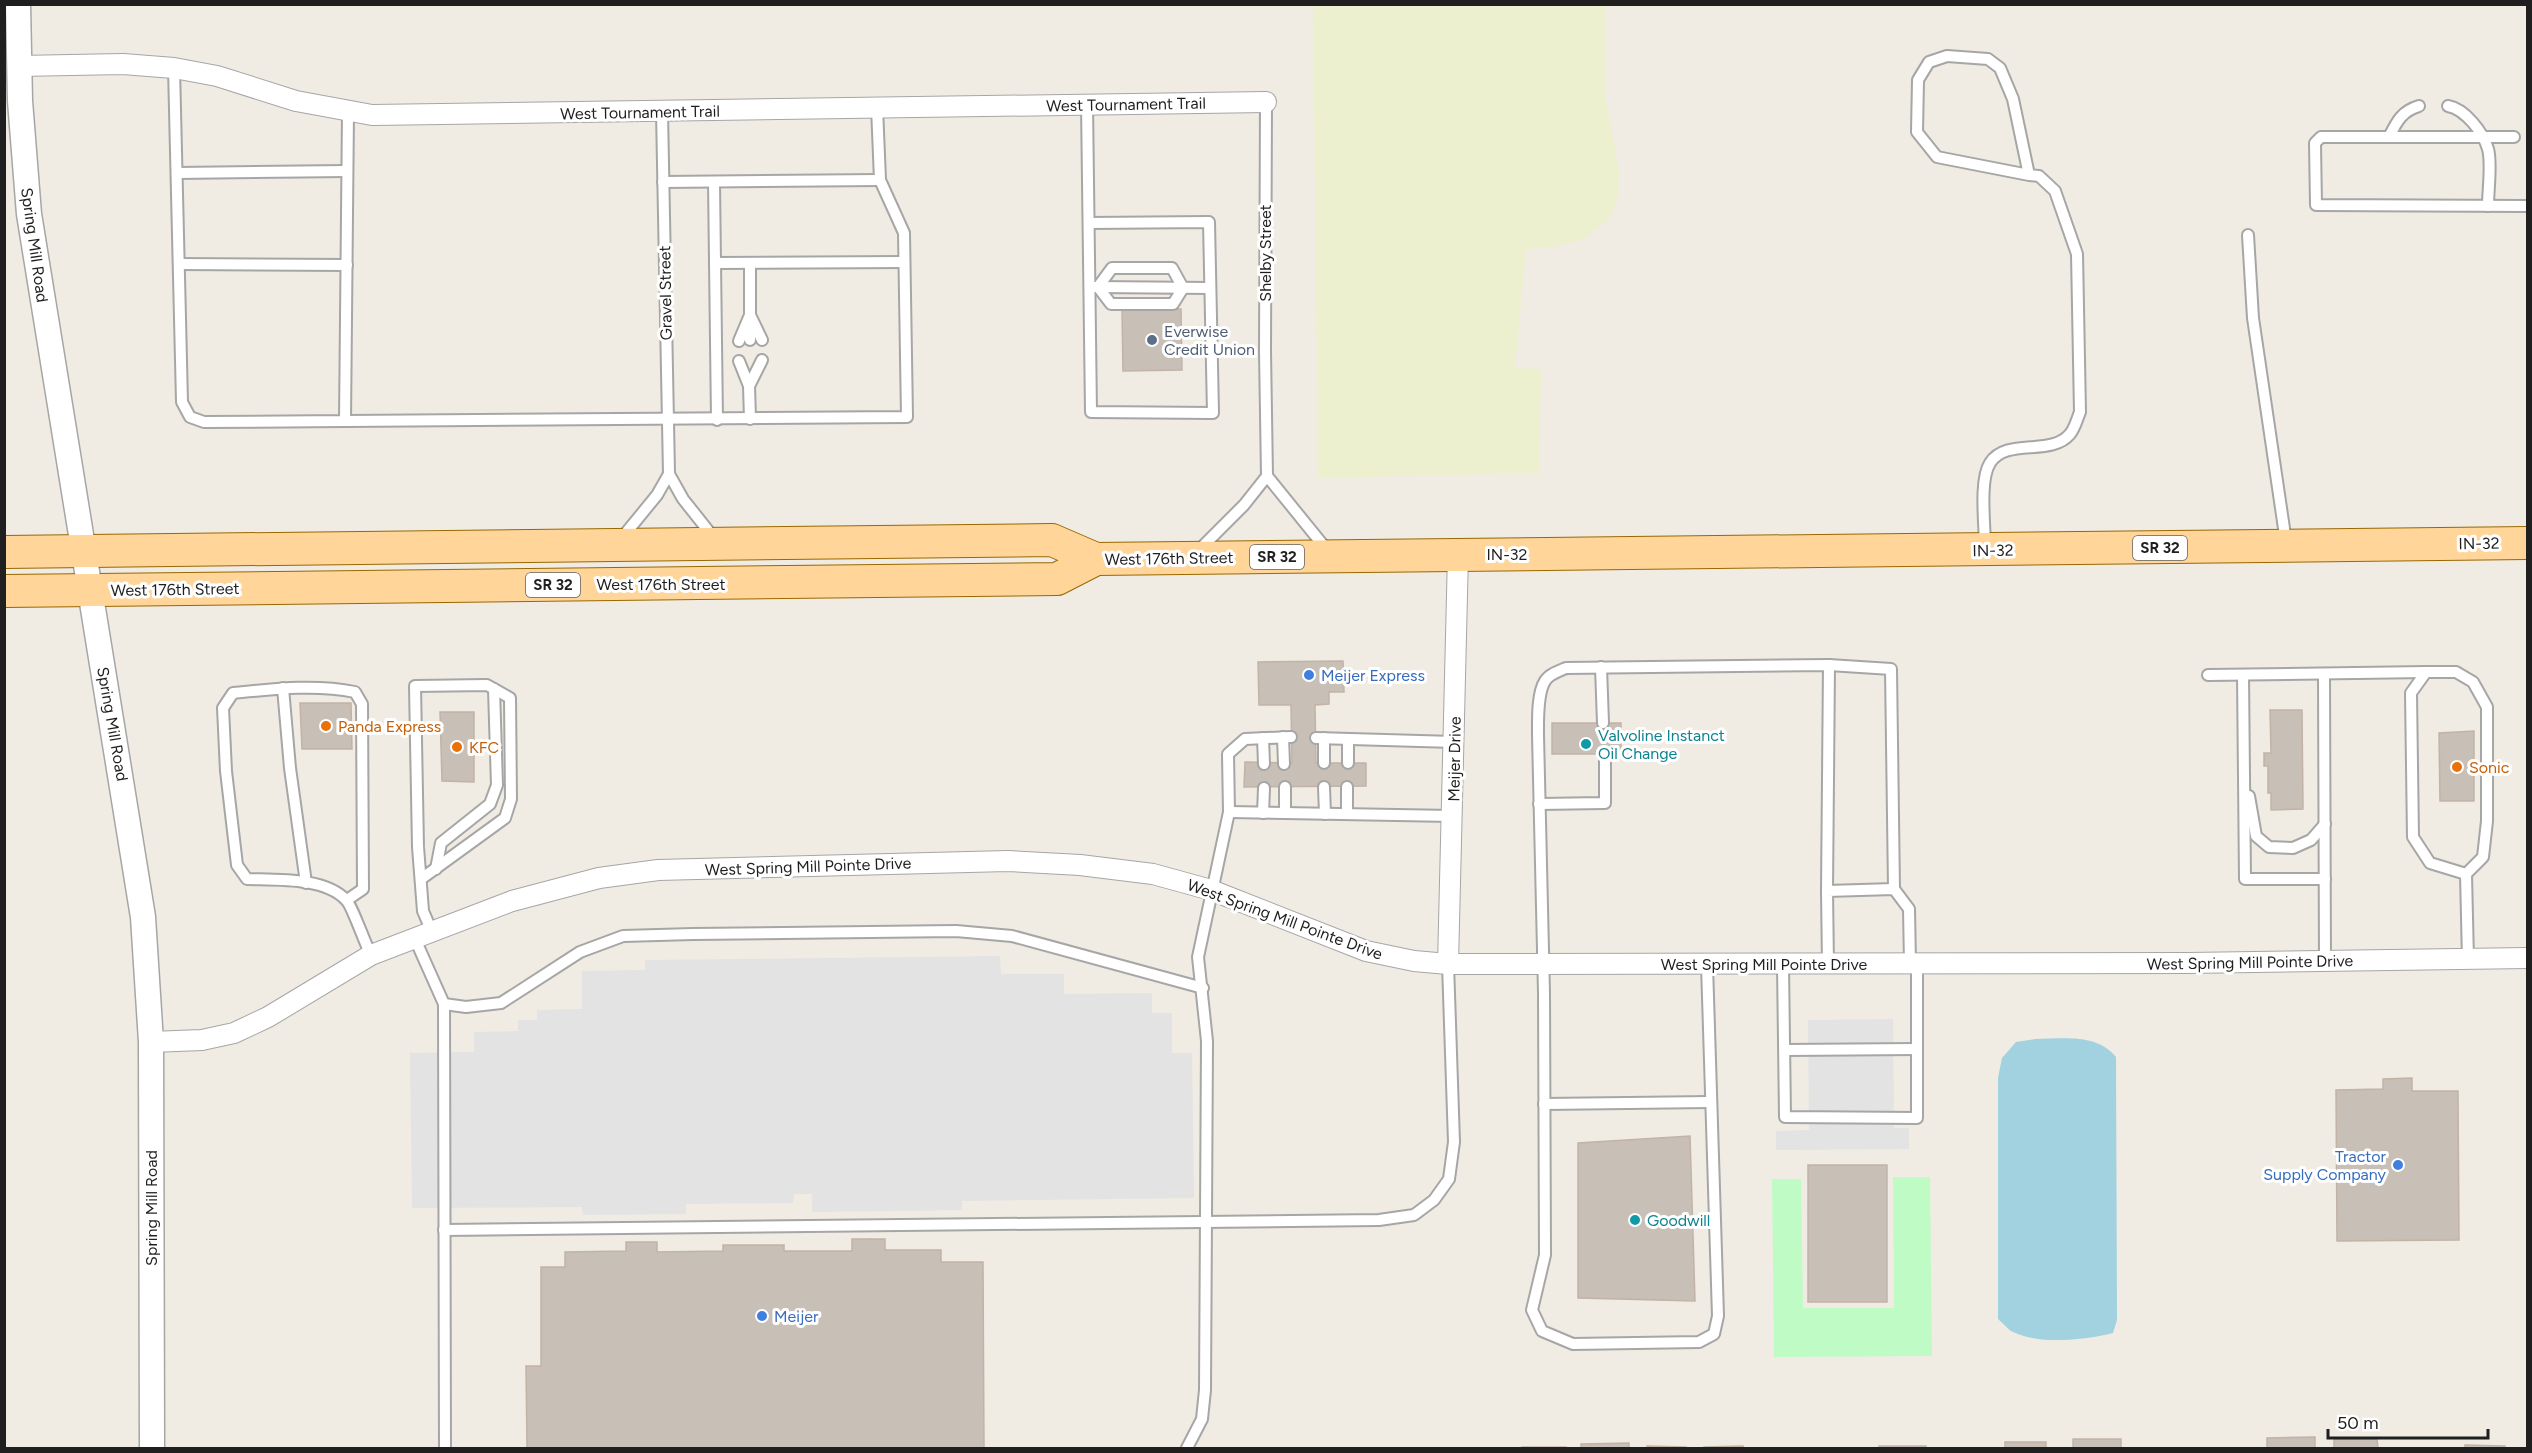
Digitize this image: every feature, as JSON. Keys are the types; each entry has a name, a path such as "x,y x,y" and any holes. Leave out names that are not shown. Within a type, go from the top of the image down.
{"main road":[{"name":"West 176th Street","path":"4,552 1052,540 1096,559 1458,554"},
{"name":"IN-32","path":"1458,554 2528,543"},
{"name":"West 176th Street","path":"4,591 1057,579 1096,559"}],"street":[{"name":"Spring Mill Road","path":"18,4 19,66 29,214 144,917 151,1042 152,1449"},
{"name":"West Tournament Trail","path":"19,66 123,64 174,68 217,76 296,100 372,115 1266,102"},
{"name":"Meijer Drive","path":"1448,964 1458,554"},
{"name":"West Spring Mill Pointe Drive","path":"151,1042 202,1040 234,1032 268,1017 371,955 512,901 599,878 658,870 1008,861 1080,865 1153,874 1211,890 1366,951 1414,961 1448,964 2325,962 2528,958"}],"lane":[{"path":"1985,550 1985,479 1990,462 2006,451 2059,443 2071,433 2080,412 2077,254 2055,191 2038,176 2029,175 1936,158 1917,132 1918,80 1929,63 1947,56 1967,57 1988,59 2000,68 2013,99 2029,175"},
{"path":"174,68 182,402 190,417 204,422 907,417 904,233 880,180 877,107"},
{"name":"Shelby Street","path":"1266,102 1267,476"},
{"path":"1087,105 1089,223 1094,287 1091,412 1213,413 1209,222 1089,223"},
{"path":"2389,136 2401,115 2408,109 2419,106"},
{"path":"2448,106 2464,112 2488,149 2488,206"},
{"path":"345,421 348,112"},
{"name":"Gravel Street","path":"662,112 669,474 683,500 718,543"},
{"path":"2514,136 2321,136 2315,143 2316,205 2528,206"},
{"path":"177,173 347,171"},
{"path":"663,182 880,180"},
{"path":"714,182 717,420"},
{"path":"2247,235 2253,318 2287,546"},
{"path":"715,263 904,262"},
{"path":"745,340 750,315 750,263"},
{"path":"179,264 347,265"},
{"path":"1094,287 1113,268 1172,268 1183,288"},
{"path":"1094,287 1210,288"},
{"path":"1094,287 1111,304 1173,304 1183,288"},
{"path":"750,315 762,340"},
{"path":"749,386 762,360"},
{"path":"744,362 749,386 750,419"},
{"path":"617,544 657,495 669,474"},
{"path":"1192,558 1244,505 1267,476 1332,556"},
{"path":"1828,964 1829,665"},
{"path":"1707,964 1718,1316 1714,1334 1699,1342 1573,1344 1542,1331 1532,1310 1545,1255 1539,705 1545,681 1555,672 1601,667 1829,665 1891,669 1894,889 1909,909 1917,1049 1917,1118 1785,1117 1783,965"},
{"path":"1601,667 1603,723"},
{"path":"2426,672 2411,693 2413,837 2430,863 2466,874"},
{"path":"2208,675 2456,672 2473,682 2487,707 2487,822 2483,857 2466,874 2468,960"},
{"path":"2243,675 2245,879 2325,879"},
{"path":"2324,675 2325,962"},
{"path":"421,879 505,818 511,800 510,698 487,685 415,686 416,803 424,935 444,1004 445,1449"},
{"path":"283,688 290,768 306,883"},
{"path":"347,900 363,889 362,704 355,692 334,688 283,688 233,693 223,708 226,771 237,865 247,879 323,885 347,900 362,939 371,955"},
{"path":"436,869 441,843 490,804 497,785 494,689"},
{"path":"1187,1449 1202,1419 1205,1390 1207,1041 1198,957 1229,812 1228,754 1245,739 1287,737 1284,764"},
{"path":"1263,738 1264,764"},
{"path":"1324,763 1320,738 1454,742"},
{"path":"1348,739 1348,763"},
{"path":"1539,804 1605,803 1605,754"},
{"path":"2244,766 2256,836 2269,847 2293,848 2311,840 2325,824"},
{"path":"1285,787 1285,813"},
{"path":"1324,787 1325,814"},
{"path":"1347,787 1347,814"},
{"path":"1263,813 1264,788"},
{"path":"1229,812 1453,816"},
{"path":"1827,891 1894,889"},
{"path":"444,1004 466,1007 501,1003 580,952 624,936 693,934 956,932 1012,936 1203,988"},
{"path":"444,1230 1379,1220 1414,1215 1434,1200 1449,1179 1454,1142 1448,964"},
{"path":"1785,1050 1917,1049"},
{"path":"1544,1104 1710,1102"}],"green space":[{"path":"1313,5 1605,5 1606,99 1619,170 1618,197 1609,219 1583,240 1549,248 1526,249 1515,368 1541,369 1539,473 1318,478"},
{"path":"1893,1177 1930,1177 1932,1356 1774,1357 1772,1179 1801,1179 1803,1308 1894,1308"}],"shaded area":[{"path":"1000,956 1001,974 1064,974 1064,994 1152,993 1152,1013 1172,1013 1172,1053 1192,1053 1194,1198 962,1201 962,1210 812,1212 812,1194 794,1194 793,1203 686,1204 686,1214 583,1215 582,1207 412,1208 410,1053 474,1052 474,1032 518,1031 518,1020 537,1020 537,1010 582,1009 582,971 645,970 645,960"},
{"path":"1893,1019 1894,1128 1909,1128 1909,1149 1776,1150 1776,1131 1809,1130 1808,1020"}],"water":[{"path":"2068,1038 2089,1041 2108,1049 2116,1057 2117,1320 2113,1333 2089,1338 2036,1339 2009,1330 1998,1319 1998,1078 2002,1058 2016,1042"}],"building":[{"name":"Everwise Credit Union","path":"1122,309 1181,309 1182,370 1123,371"},
{"path":"1343,661 1344,692 1329,692 1329,704 1315,705 1316,763 1366,763 1366,786 1244,787 1245,762 1292,763 1291,705 1259,705 1258,662"},
{"name":"Panda Express","path":"300,703 351,703 352,749 302,749"},
{"path":"2270,710 2302,710 2303,809 2271,810 2271,793 2268,793 2268,766 2264,766 2264,753 2271,753"},
{"name":"KFC","path":"440,712 474,712 474,782 442,781"},
{"name":"Valvoline Instanct Oil Change","path":"1552,723 1621,723 1621,754 1552,754"},
{"name":"Sonic","path":"2474,731 2474,801 2440,801 2439,733"},
{"name":"Tractor Supply Company","path":"2412,1078 2412,1091 2458,1091 2459,1240 2337,1241 2336,1090 2383,1089 2383,1079"},
{"name":"Goodwill","path":"1690,1136 1695,1301 1578,1298 1578,1143"},
{"path":"1808,1165 1887,1165 1887,1302 1808,1302"},
{"name":"Meijer","path":"852,1239 885,1239 885,1250 941,1250 941,1262 983,1262 984,1448 527,1448 526,1366 541,1366 541,1267 565,1267 565,1252 626,1251 626,1242 657,1242 657,1252 723,1251 723,1245 784,1245 784,1251 852,1251"},
{"path":"2315,1437 2315,1448 2267,1448 2267,1438"},
{"path":"2073,1439 2121,1439 2121,1448 2073,1448"},
{"path":"2334,1439 2377,1439 2378,1448 2334,1448"},
{"path":"2005,1442 2046,1442 2046,1448 2005,1448"},
{"path":"1629,1443 1629,1448 1581,1448 1581,1444"},
{"path":"2465,1445 2505,1446 2505,1448 2465,1448"},
{"path":"1647,1446 1686,1447 1686,1448 1647,1448"},
{"path":"1743,1446 1744,1448 1704,1448 1704,1447"},
{"path":"1879,1446 1926,1446 1926,1448 1879,1448"},
{"path":"1566,1447 1566,1448 1522,1448"}],"place":[{"name":"Everwise Credit Union","path":"1152,340"},
{"name":"Meijer Express","path":"1309,675"},
{"name":"Panda Express","path":"326,726"},
{"name":"Valvoline Instanct Oil Change","path":"1586,744"},
{"name":"KFC","path":"457,747"},
{"name":"Sonic","path":"2457,767"},
{"name":"Tractor Supply Company","path":"2398,1165"},
{"name":"Goodwill","path":"1635,1220"},
{"name":"Meijer","path":"762,1316"}]}
